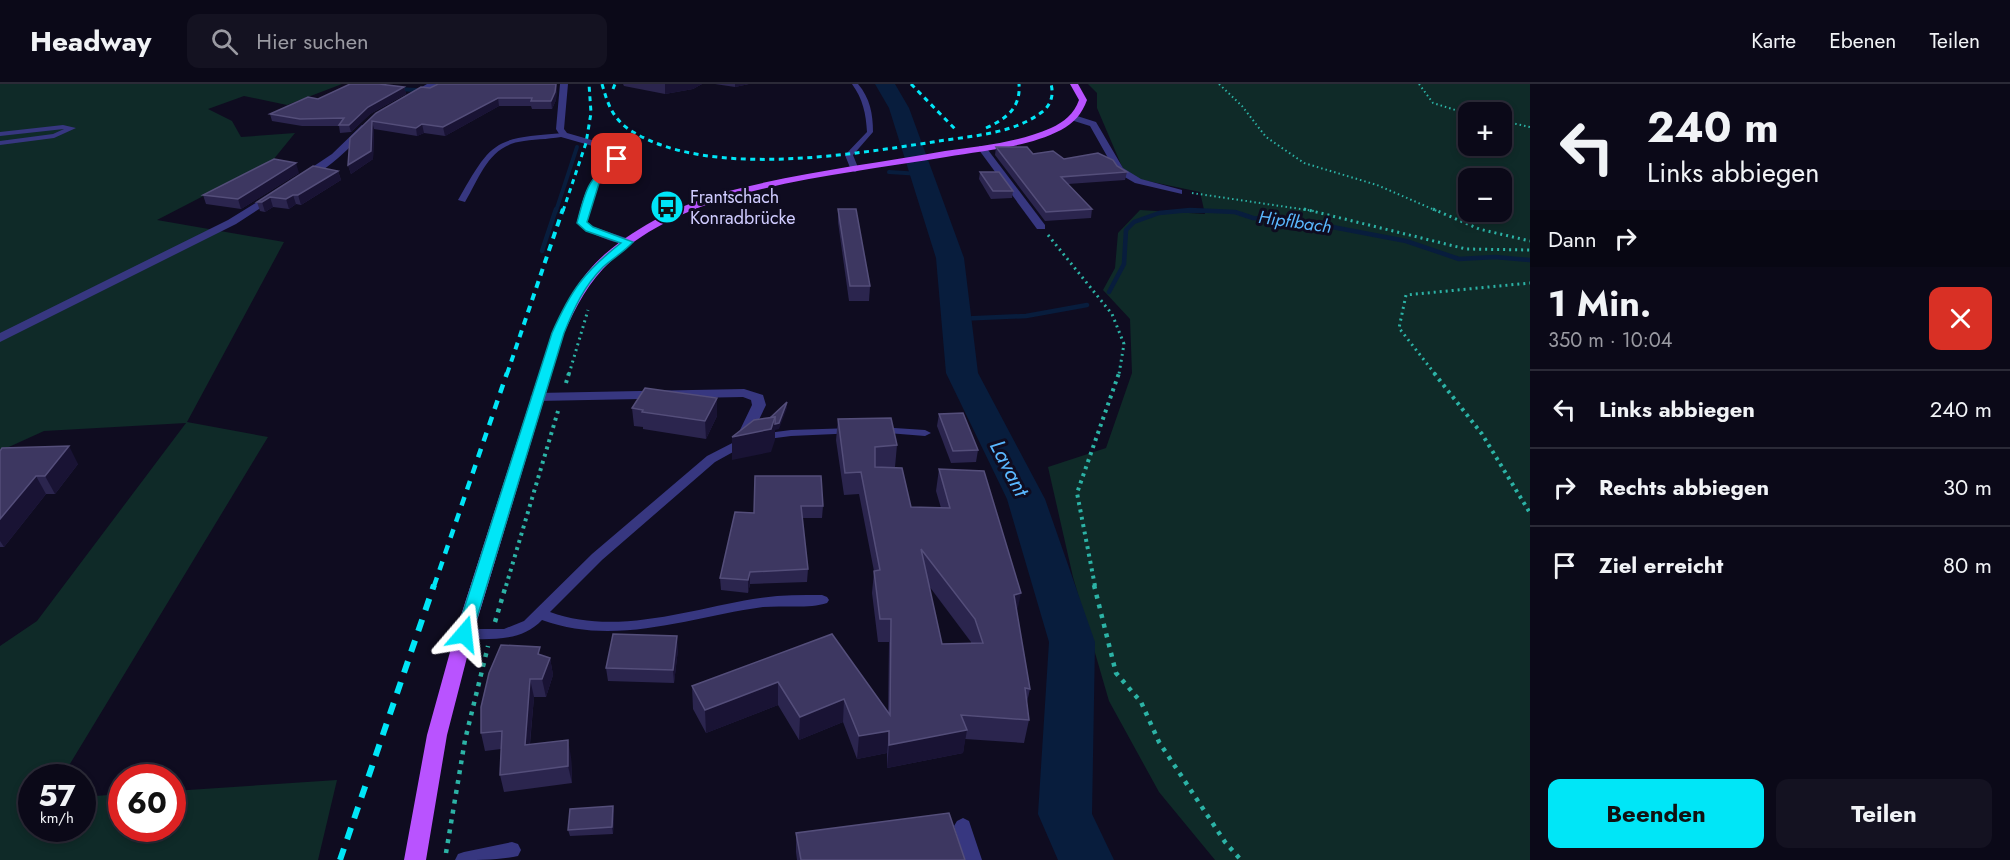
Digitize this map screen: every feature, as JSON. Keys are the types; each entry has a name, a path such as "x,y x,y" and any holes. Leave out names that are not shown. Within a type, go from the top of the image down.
{"main road":[{"path":"416,860 437,735 464,634 558,333 571,302 584,282 600,265 628,242 670,218 727,195 982,148 1036,136 1055,129 1074,118 1080,109 1083,100 1074,84"}],"street":[{"path":"395,104 433,84"},
{"path":"564,84 560,129 564,135 617,152 617,159 596,179 589,194 582,223 590,229 628,242"},
{"path":"0,338 232,222 335,156 374,118"},
{"path":"1074,118 1093,124 1119,170 1137,181 1179,192"},
{"path":"982,148 1041,227"},
{"path":"537,397 744,393 758,398 759,405 747,430 750,438"}],"lane":[{"path":"855,84 861,91 870,116 870,132 849,155 855,170"},
{"path":"0,134 63,127 73,128 54,136 0,143"},
{"path":"462,200 494,147 517,139 564,135"},
{"path":"464,634 491,635 518,631 529,625 597,556 711,459 750,438 791,433 875,430 925,433"},
{"path":"540,614 558,623 591,627 664,621 755,604 822,600"},
{"path":"963,826 973,860"},
{"path":"466,860 512,850"}],"path":[{"path":"1219,84 1242,106 1266,137 1304,163 1377,185 1479,229 1530,241"},
{"path":"1419,84 1425,98 1442,108 1458,112"},
{"path":"1512,123 1530,127"},
{"path":"1179,192 1315,211 1466,249 1530,250"},
{"path":"1041,227 1112,314 1124,344 1119,373 1077,493 1087,555 1116,673 1141,702 1160,742 1225,842 1241,860"},
{"path":"1530,283 1407,295 1399,328 1482,434 1530,513"},
{"path":"445,860 465,740 491,635 593,301"}],"green space":[{"path":"0,84 342,84 287,105 244,96 208,109 232,121 241,137 295,133 273,160 157,220 284,242 187,422 268,437 70,764 18,764 18,842 96,842 96,796 108,795 108,842 186,842 186,790 337,780 318,860 0,860 0,646 37,621 186,423 44,431 0,451"},
{"path":"1088,84 1530,84 1530,860 1215,860 1159,792 1109,701 1073,577 1048,467 1106,448 1132,373 1130,319 1103,290 1115,268 1118,233 1140,210 1205,214 1200,192 1138,179 1123,169 1097,108 1097,93"}],"building":[{"path":"350,84 404,87 368,107 349,125 339,125 344,118 300,119 270,114 308,97 318,99"},
{"path":"438,84 556,84 551,101 531,101 532,98 498,98 443,127 422,124 416,128 372,121 371,151 348,165 350,138 376,113 421,87 430,88"},
{"path":"996,147 1027,147 1033,154 1053,151 1064,159 1098,153 1113,160 1117,166 1127,172 1061,177 1092,209 1046,212"},
{"path":"274,159 296,163 238,199 203,195"},
{"path":"313,166 338,171 298,195 286,199 270,197 257,202"},
{"path":"980,172 999,172 1013,191 993,191"},
{"path":"838,209 856,209 870,286 850,286"},
{"path":"645,388 717,398 705,421 642,412 643,410 632,408"},
{"path":"787,402 779,423 775,424 775,417 770,418"},
{"path":"963,413 978,450 953,451 939,414"},
{"path":"775,417 771,429 732,437 754,420"},
{"path":"891,418 897,445 875,447 875,467 902,468 911,507 950,508 939,469 984,471 1021,593 1014,595 1030,689 1025,688 1029,720 961,715 967,730 889,745 889,731 859,736 844,699 800,717 778,682 705,710 692,686 832,634 890,715 891,619 880,619 874,571 880,570 861,472 845,473 838,419","holes":["921,549 975,619 983,643 942,644"]},
{"path":"69,446 45,476 36,476 0,519 0,451 2,448"},
{"path":"755,476 821,476 823,506 801,506 808,569 750,572 748,580 720,578 735,512 754,513"},
{"path":"613,634 677,636 673,670 606,668"},
{"path":"501,645 540,647 538,654 550,658 542,679 530,679 525,745 568,740 568,766 500,775 502,731 481,733 481,707 489,673"},
{"path":"613,806 612,827 568,830 570,809"},
{"path":"949,813 965,860 801,860 796,833"}],"waterway":[{"name":"Lavant","path":"885,84 899,108 950,258 962,373 1026,499 1072,642 1065,814 1086,860"},
{"path":"398,89 416,90"},
{"path":"556,211 577,147"},
{"path":"889,172 921,174"},
{"path":"542,251 556,209"},
{"name":"Hipflbach","path":"1109,292 1124,264 1126,230 1134,222 1159,213 1190,210 1235,212 1253,218 1306,222 1406,241 1459,259 1495,257 1530,260"},
{"name":"Hipflbach","path":"1181,211 1210,211"},
{"name":"Hipflbach","path":"956,319 1026,316 1087,305"}],"railway":[{"path":"563,211 586,143 591,113 589,84"},
{"path":"602,84 616,117 633,132 665,146 700,155 739,159 821,157 1004,130 1030,120 1042,112 1051,100 1051,84"},
{"path":"613,89 615,84"},
{"path":"911,84 956,130"},
{"path":"986,128 1011,112 1017,100 1019,84"},
{"path":"507,374 563,209"},
{"path":"434,586 507,373"},
{"path":"340,860 434,585"}],"place":[{"name":"Frantschach Konradbrücke","path":"667,207"}],"route":[{"path":"464,634 558,333 571,302 584,282 600,265 628,242 607,237 582,223 589,194 596,179 617,159"}]}
